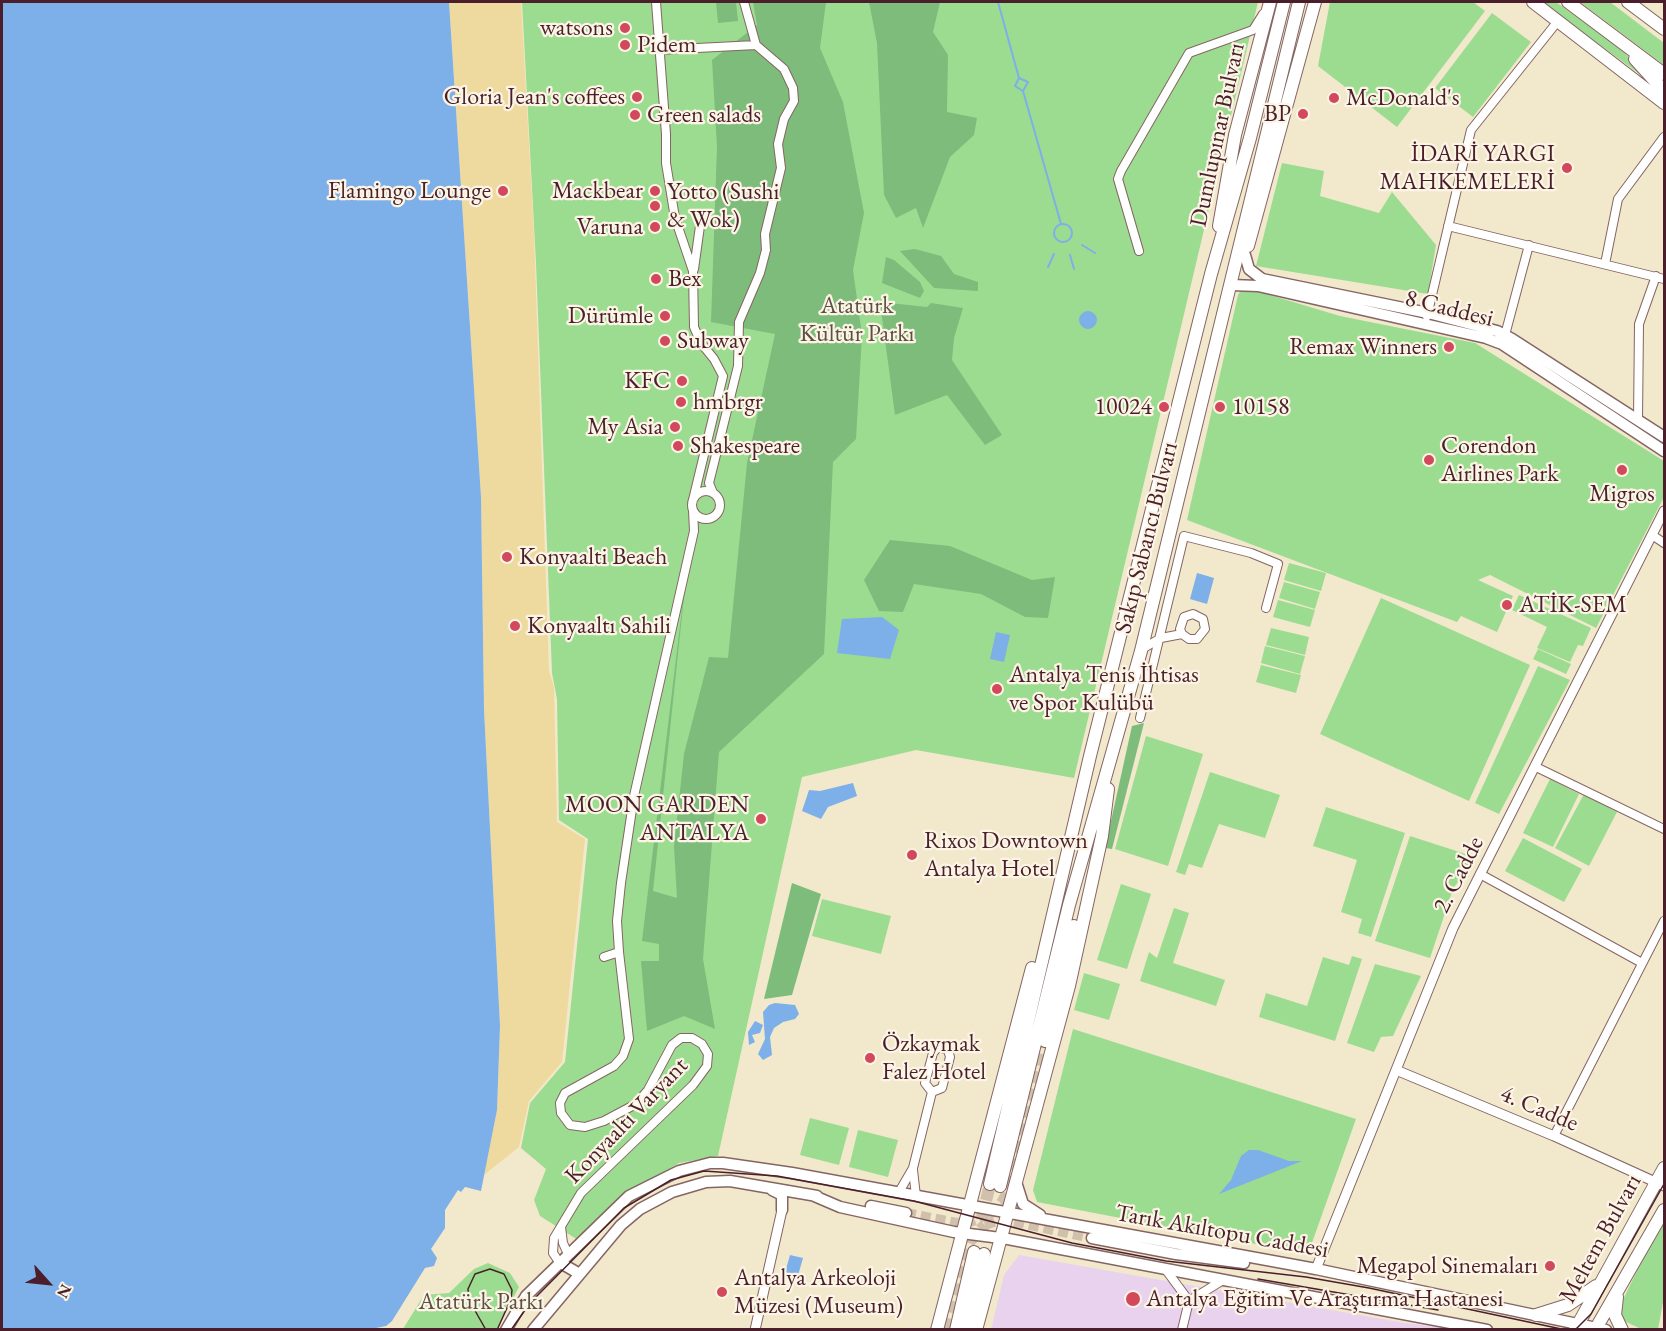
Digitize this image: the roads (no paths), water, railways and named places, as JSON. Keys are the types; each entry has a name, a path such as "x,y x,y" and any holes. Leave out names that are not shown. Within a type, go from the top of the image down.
{"main road":[{"path":"1212,274 1250,138 1284,2"},
{"name":"Sakıp Sabancı Bulvarı","path":"1212,274 1090,756 995,1185 1115,737 1141,650 1299,2"},
{"path":"1533,2 1665,103"},
{"path":"1568,2 1665,74"},
{"path":"1628,2 1665,29"},
{"name":"Dumlupınar Bulvarı","path":"1212,274 1235,135 1269,3"},
{"path":"1230,285 1245,255 1315,6"},
{"path":"1649,17 1665,24"},
{"path":"1614,36 1665,91"},
{"path":"1245,255 1249,269 1262,279 1505,335 1665,437"},
{"name":"8 Caddesi","path":"1230,285 1258,286 1426,318 1502,344 1665,451"},
{"path":"976,1329 1069,986 1102,836 1115,737"},
{"path":"937,1329 1058,865 1090,756"},
{"path":"1045,1041 1110,773"},
{"path":"506,1329 526,1296 559,1262 636,1192 665,1176 710,1163 767,1168 970,1206"},
{"name":"Meltem Bulvarı","path":"1576,1327 1600,1283 1661,1185 1665,1168"},
{"path":"1016,1176 1018,1194 1027,1209 1063,1224"},
{"path":"533,1329 621,1225 647,1204 690,1185 706,1182 742,1183 906,1213"},
{"path":"742,1183 780,1193 783,1197 782,1210"},
{"path":"782,1210 792,1197 808,1194 840,1207 963,1233"},
{"name":"Tarık Akıltopu Caddesi","path":"970,1206 1316,1269 1536,1316 1576,1327 1599,1328"},
{"name":"Meltem Bulvarı","path":"1599,1328 1665,1210"},
{"name":"Tarık Akıltopu Caddesi","path":"963,1233 1225,1279 1487,1329"},
{"path":"1092,1238 1210,1259 1289,1264"},
{"path":"994,1264 1005,1247 1026,1243"},
{"path":"956,1329 979,1253 966,1329"},
{"path":"568,1254 578,1274"},
{"path":"559,1262 578,1274"},
{"path":"1536,1316 1568,1305 1600,1283"},
{"path":"1618,1292 1616,1315 1622,1329"}],"street":[{"path":"656,2 667,171 675,218 693,271"},
{"path":"694,531 698,524 716,516 720,508 719,499 713,493 709,483 738,366 739,322 760,273 766,250 765,234 781,168 778,144 784,119 794,101 793,88 784,69 756,45 744,2"},
{"path":"1139,250 1118,179 1121,171 1189,54 1253,30 1269,3"},
{"path":"1426,318 1471,130 1558,21"},
{"path":"658,50 756,45"},
{"path":"1605,264 1618,199 1665,137"},
{"path":"700,226 693,271 694,327 701,343 714,359 723,376 693,500 693,510 698,517 708,519"},
{"path":"1448,226 1665,279"},
{"path":"1505,335 1529,245"},
{"path":"1638,420 1639,324 1656,276"},
{"path":"693,500 699,493 713,493"},
{"name":"Konyaaltı Varyant","path":"561,1227 581,1193 693,1085 707,1066 708,1054 702,1044 692,1038 681,1038 672,1045 648,1090 636,1104 604,1121 585,1127 570,1125 563,1118 560,1108 565,1093 615,1066 623,1056 629,1039 617,921 634,796 694,531 693,510"},
{"name":"2. Cadde","path":"1316,1269 1453,928 1665,511"},
{"path":"1652,535 1665,543"},
{"path":"1140,718 1184,536 1251,553 1278,564 1266,608"},
{"path":"1148,620 1161,638"},
{"path":"1141,650 1161,638 1182,634"},
{"path":"1536,767 1665,829"},
{"path":"1480,874 1642,963"},
{"path":"1554,1136 1665,921"},
{"path":"604,957 619,952"},
{"path":"938,1047 948,1050 950,1057 942,1088 932,1092 925,1083 933,1053 938,1047"},
{"name":"4. Cadde","path":"1396,1070 1554,1136 1661,1185"},
{"path":"899,1192 913,1168 932,1092"},
{"path":"913,1168 916,1196"},
{"path":"754,1329 782,1210"},
{"path":"561,1227 562,1243 568,1254"},
{"path":"559,1262 553,1253 555,1238 561,1227"},
{"path":"1166,1270 1189,1301"},
{"path":"1182,1329 1189,1301 1225,1279"}],"water":[{"path":"2,2 449,2 481,497 484,710 500,1026 497,1110 481,1191 465,1187 461,1192 458,1190 445,1210 445,1228 431,1249 437,1258 434,1266 425,1268 392,1321 386,1326 366,1330 2,1329"},
{"path":"1088,311 1094,314 1097,320 1094,326 1088,329 1082,326 1079,320 1082,314"},
{"path":"1197,573 1214,578 1207,604 1190,599"},
{"path":"882,617 899,630 890,659 837,653 842,619"},
{"path":"996,632 1010,635 1004,662 990,659"},
{"path":"853,783 857,796 828,807 821,819 802,811 809,790 820,791"},
{"path":"775,1003 795,1005 799,1014 795,1019 783,1022 774,1028 770,1037 772,1055 763,1060 758,1054 765,1039 763,1012 769,1005"},
{"path":"755,1021 763,1025 760,1033 752,1035 755,1042 749,1045 748,1032"},
{"path":"1249,1150 1258,1150 1289,1161 1302,1161 1219,1194 1231,1180 1241,1156"},
{"path":"790,1255 803,1258 797,1279 784,1276"}],"waterway":[{"path":"998,2 1019,78 1028,82 1023,91 1061,224"},
{"path":"1019,78 1015,86 1023,91"},
{"path":"1063,224 1069,227 1072,233 1069,239 1063,242 1057,239 1054,233 1057,227 1063,224"},
{"path":"1082,245 1095,253"},
{"path":"1048,267 1054,254"},
{"path":"1070,255 1074,269"}],"tunnel":[{"path":"987,1215 1002,1203 1009,1190 1045,1041"},
{"path":"982,1218 990,1184"},
{"path":"906,1213 957,1223 973,1221 987,1215"},
{"path":"985,1225 997,1221 1010,1221 1092,1238"},
{"path":"946,1330 969,1242 985,1225"}],"tram line":[{"path":"511,1330 530,1303 624,1208 671,1180 704,1171 777,1176 914,1201 1072,1243 1166,1261 1306,1277 1369,1288 1566,1330"},
{"path":"1575,1330 1591,1314 1664,1184"},
{"path":"486,1330 469,1300 468,1289 475,1274 490,1269 504,1274 512,1290 511,1299 497,1330"},
{"path":"1258,1279 1438,1310"}],"place":[{"name":"watsons","path":"625,28"},
{"name":"Pidem","path":"625,45"},
{"name":"Gloria Jean's coffees","path":"637,97"},
{"name":"McDonald's","path":"1334,98"},
{"name":"BP","path":"1303,114"},
{"name":"Green salads","path":"635,115"},
{"name":"İDARİ YARGI MAHKEMELERİ","path":"1567,168"},
{"name":"Flamingo Lounge","path":"503,191"},
{"name":"Mackbear","path":"655,191"},
{"name":"Yotto (Sushi & Wok)","path":"655,206"},
{"name":"Varuna","path":"655,227"},
{"name":"Bex","path":"656,279"},
{"name":"Dürümle","path":"665,316"},
{"name":"Subway","path":"665,341"},
{"name":"Remax Winners","path":"1449,347"},
{"name":"KFC","path":"682,381"},
{"name":"hmbrgr","path":"681,402"},
{"name":"10024","path":"1164,407"},
{"name":"10158","path":"1220,407"},
{"name":"My Asia","path":"675,427"},
{"name":"Shakespeare","path":"678,446"},
{"name":"Corendon Airlines Park","path":"1429,460"},
{"name":"Migros","path":"1622,470"},
{"name":"Konyaalti Beach","path":"507,557"},
{"name":"ATİK-SEM","path":"1507,605"},
{"name":"Konyaaltı Sahili","path":"515,626"},
{"name":"Antalya Tenis İhtisas ve Spor Kulübü","path":"997,689"},
{"name":"MOON GARDEN ANTALYA","path":"761,819"},
{"name":"Rixos Downtown Antalya Hotel","path":"912,855"},
{"name":"Özkaymak Falez Hotel","path":"870,1058"},
{"name":"Megapol Sinemaları","path":"1550,1266"},
{"name":"Antalya Arkeoloji Müzesi (Museum)","path":"722,1292"},
{"name":"Antalya Eğitim Ve Araştırma Hastanesi","path":"1133,1299"}],"park label":[{"name":"Atatürk Kültür Parkı","path":"857,320"},
{"name":"Atatürk Parkı","path":"481,1302"}]}
